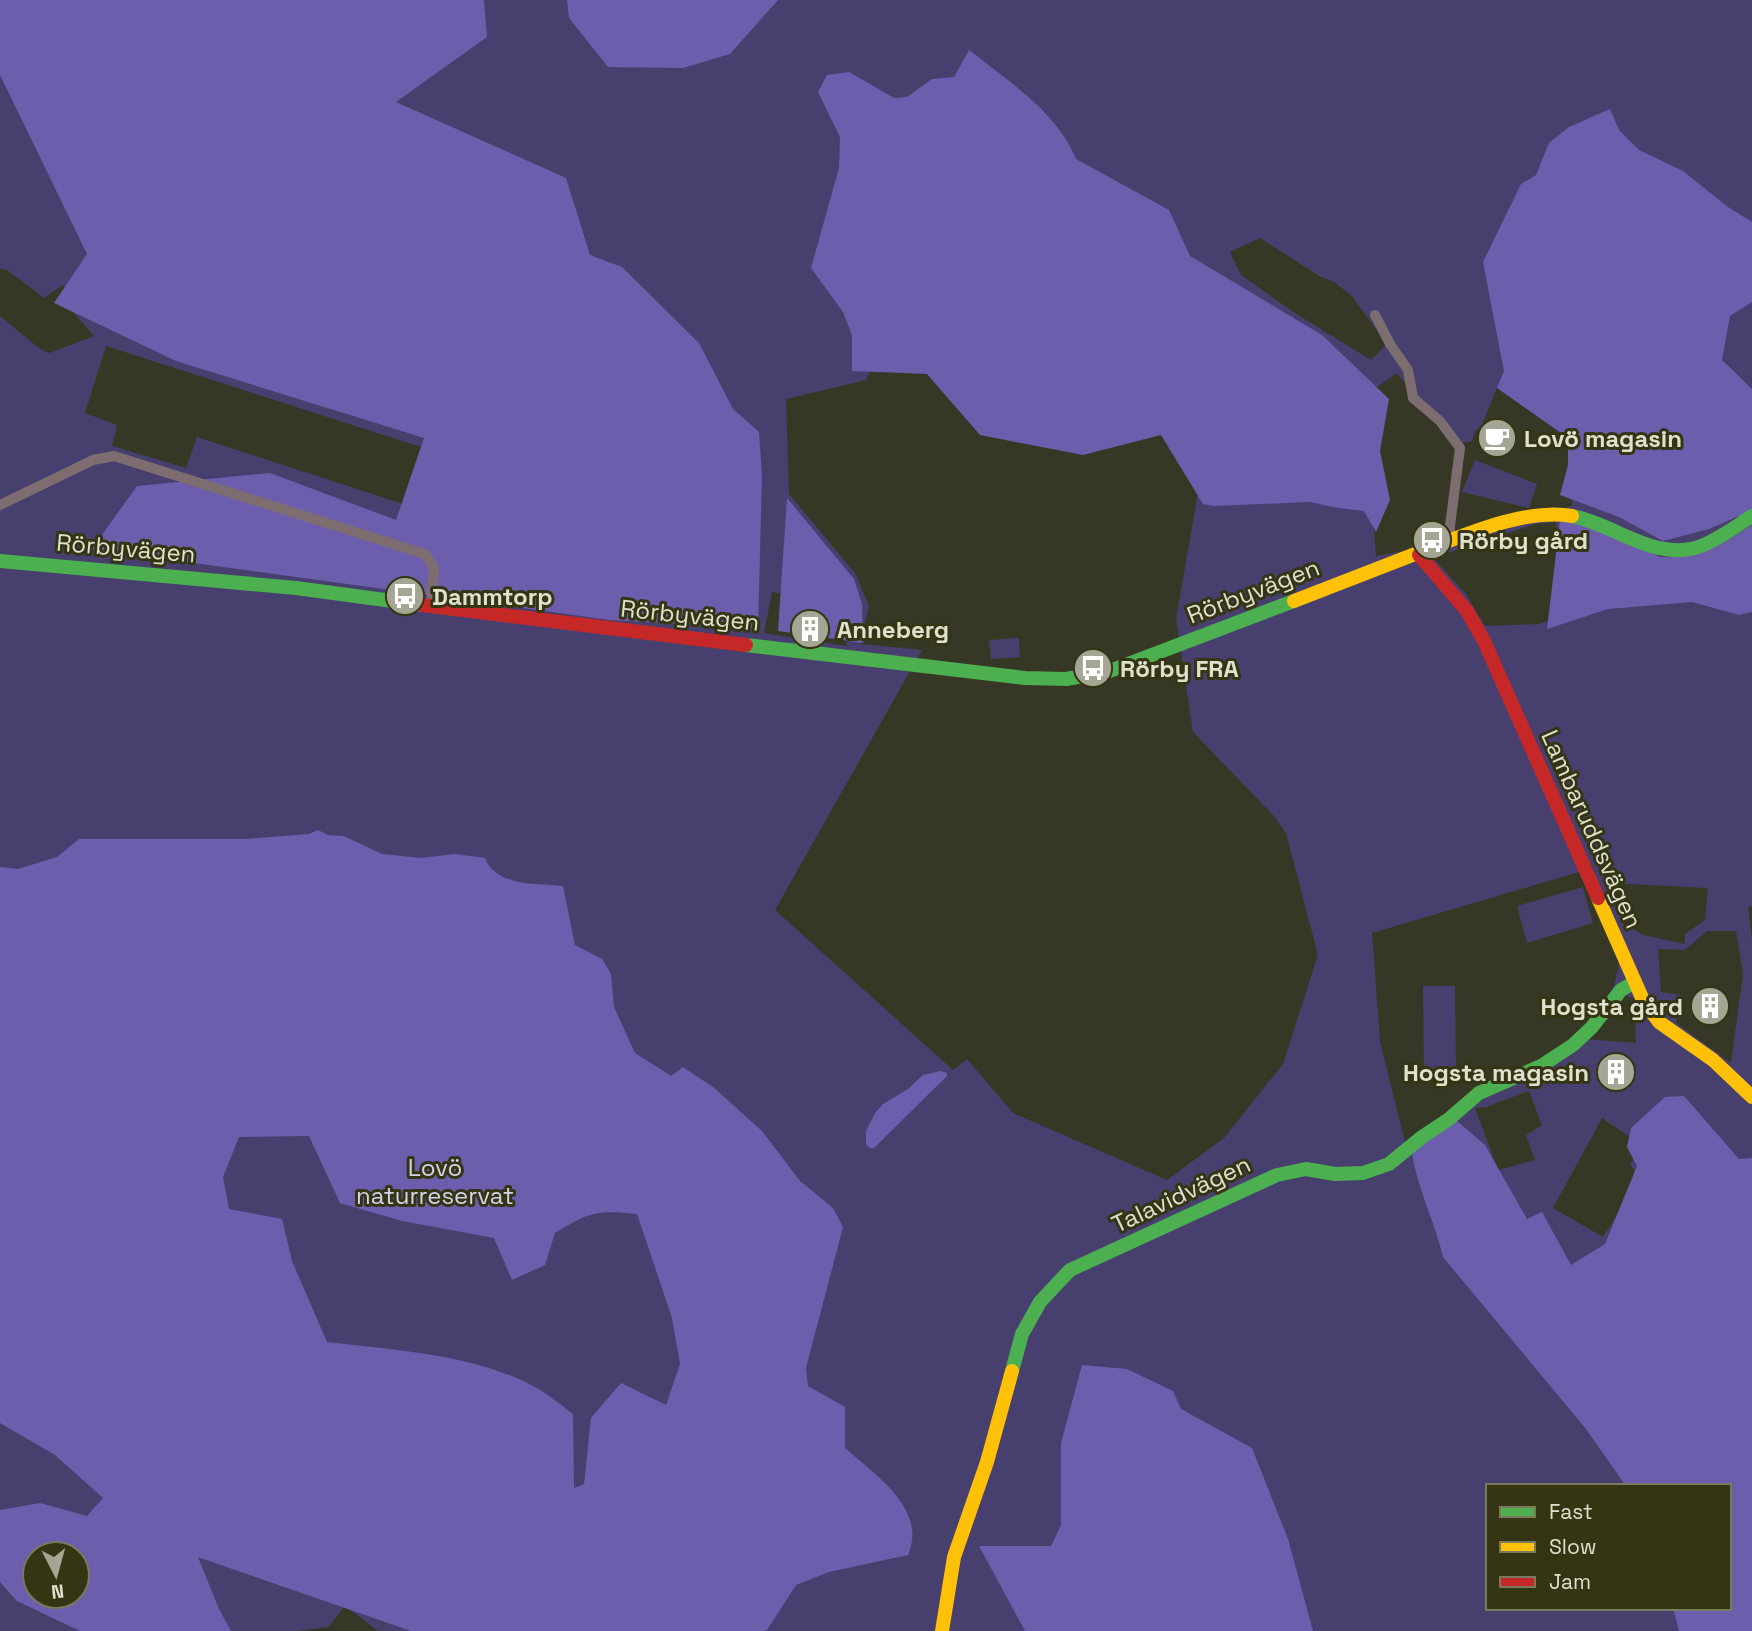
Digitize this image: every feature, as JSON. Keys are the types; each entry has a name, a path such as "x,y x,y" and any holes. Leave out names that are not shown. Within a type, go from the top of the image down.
{"street":[{"path":"1375,315 1408,370 1413,398 1440,421 1460,448 1450,541"},
{"path":"0,505 93,460 114,456 425,554 434,568 431,607"},
{"name":"Rörbyvägen","path":"0,561 283,586 836,657 1025,678 1066,679 1107,672 1450,541 1508,522 1563,515 1588,519 1662,551 1681,551 1712,541 1752,516"},
{"name":"Lambaruddsvägen","path":"1419,555 1467,611 1484,641 1643,1000 1659,1022 1713,1060 1752,1097"},
{"name":"Talavidvägen","path":"942,1631 954,1557 987,1462 1017,1348 1035,1311 1070,1270 1277,1175 1307,1169 1335,1174 1363,1173 1389,1164 1479,1093 1541,1066 1573,1045 1592,1027 1621,990 1635,982"}],"green space":[{"name":"Lovö naturreservat","path":"0,0 1752,0 1752,906 1748,907 1752,940 1752,1631 378,1631 345,1606 328,1627 297,1631 0,1631 0,316 40,349 49,353 94,336 74,313 63,285 44,298 7,270 0,269","holes":["1260,238 1321,277 1334,282 1352,296 1387,344 1371,360 1295,313 1241,275 1230,252","911,290 1204,458 1176,619 1193,732 1273,815 1286,833 1318,955 1283,1064 1224,1138 1167,1180 1013,1113 967,1059 953,1070 775,910 922,650 860,644 869,606 855,573 789,494 786,399 866,380","106,346 421,447 403,504 197,437 186,468 112,446 117,425 85,413","1397,373 1434,418 1463,443 1472,441 1475,431 1481,427 1497,388 1568,436 1572,506 1426,547 1376,556 1363,397","1556,522 1565,614 1540,624 1485,626 1466,594 1433,558 1535,524","772,592 855,605 846,646 764,633","1579,872 1619,963 1614,986 1592,1022 1532,1068 1406,1146 1380,1041 1372,933","1608,883 1708,888 1705,920 1685,934 1685,944 1643,935 1623,923","1707,931 1736,931 1743,974 1731,1063 1676,1023 1680,995 1661,992 1658,949 1685,950","1621,994 1634,998 1636,1043 1585,1039","1529,1091 1542,1125 1526,1135 1535,1160 1498,1170 1475,1108 1486,1107","1602,1118 1642,1145 1630,1165 1641,1177 1603,1237 1553,1208"]},
{"path":"0,0 484,0 487,37 396,102 566,178 590,255 622,267 699,343 733,409 759,432 762,476 758,628 610,620 92,549 137,486 270,473 396,520 424,438 176,361 54,303 87,254 0,75"},
{"path":"567,0 778,0 730,54 683,68 608,67 569,18"},
{"path":"969,50 1044,112 1068,142 1076,159 1169,210 1190,256 1322,335 1389,399 1380,451 1390,500 1376,532 1364,511 1310,502 1214,506 1203,504 1161,435 1083,455 980,435 927,374 852,371 852,335 843,312 811,268 839,168 840,137 818,92 827,75 849,72 894,98 907,97 932,79 954,77"},
{"path":"1610,109 1619,130 1639,150 1683,171 1728,207 1752,222 1752,302 1730,316 1722,360 1752,389 1752,510 1709,529 1663,541 1619,517 1560,495 1568,465 1568,438 1497,388 1504,371 1483,262 1521,184 1536,175 1549,143 1569,127"},
{"path":"1475,460 1537,484 1529,508 1462,492"},
{"path":"787,498 854,579 862,604 863,643 778,631"},
{"path":"1560,520 1578,520 1660,557 1687,556 1709,550 1752,525 1752,612 1739,615 1692,602 1608,609 1547,629"},
{"path":"1019,638 1020,657 991,659 989,640"},
{"path":"318,830 328,835 344,836 382,854 421,858 455,854 485,858 490,867 508,879 563,886 575,945 602,959 611,974 614,1007 635,1053 671,1076 683,1067 713,1087 762,1131 800,1181 833,1208 843,1227 806,1368 808,1386 845,1407 845,1448 895,1494 905,1508 911,1523 912,1538 908,1555 829,1572 796,1585 767,1630 762,1631 411,1631 198,1557 231,1631 80,1631 36,1610 91,1610 91,1540 21,1540 21,1603 17,1601 0,1582 0,1510 40,1503 87,1516 103,1498 55,1455 0,1423 0,867 18,869 57,857 79,839 245,839 309,834","holes":["309,1136 340,1203 402,1221 494,1238 512,1280 545,1265 555,1233 577,1221 602,1213 637,1214 672,1318 680,1364 666,1405 621,1383 591,1418 584,1484 574,1488 573,1414 538,1389 510,1375 459,1360 327,1342 292,1261 282,1219 229,1209 223,1177 239,1137"]},
{"path":"1583,887 1593,923 1527,943 1517,906"},
{"path":"1423,986 1455,986 1456,1074 1424,1075"},
{"path":"941,1071 947,1073 947,1076 874,1148 870,1148 866,1144 866,1131 883,1104 908,1089 923,1075"},
{"path":"1684,1096 1739,1159 1752,1158 1752,1631 1679,1631 1674,1610 1731,1610 1731,1484 1625,1484 1586,1429 1443,1257 1412,1154 1423,1138 1456,1120 1485,1145 1527,1219 1542,1212 1571,1265 1605,1244 1637,1166 1627,1147 1631,1128 1665,1097"},
{"path":"1082,1365 1127,1369 1173,1391 1181,1409 1252,1448 1288,1539 1313,1631 1025,1631 979,1546 1051,1546 1061,1525 1061,1443"}],"traffic: fast":[{"path":"1572,516 1667,550 1701,546 1752,516"},
{"path":"0,561 296,588 422,605"},
{"path":"746,645 1025,678 1066,679 1107,672 1294,601"},
{"path":"1012,1371 1022,1334 1040,1302 1070,1270 1277,1175 1306,1169 1335,1174 1363,1173 1389,1164 1479,1093 1541,1066 1573,1045 1592,1027 1621,990 1635,982"}],"traffic: slow":[{"path":"1294,601 1490,526 1532,516 1572,516"},
{"path":"1598,898 1643,1000 1659,1022 1713,1060 1752,1097"},
{"path":"942,1631 954,1557 987,1462 1012,1371"}],"traffic: jam":[{"path":"1419,555 1467,611 1484,641 1598,898"},
{"path":"422,605 746,645"}],"place":[{"name":"Lovö magasin","path":"1497,438"},
{"name":"Rörby gård","path":"1432,540"},
{"name":"Dammtorp","path":"405,596"},
{"name":"Anneberg","path":"810,629"},
{"name":"Rörby FRA","path":"1093,668"},
{"name":"Hogsta gård","path":"1710,1006"},
{"name":"Hogsta magasin","path":"1616,1072"}]}
